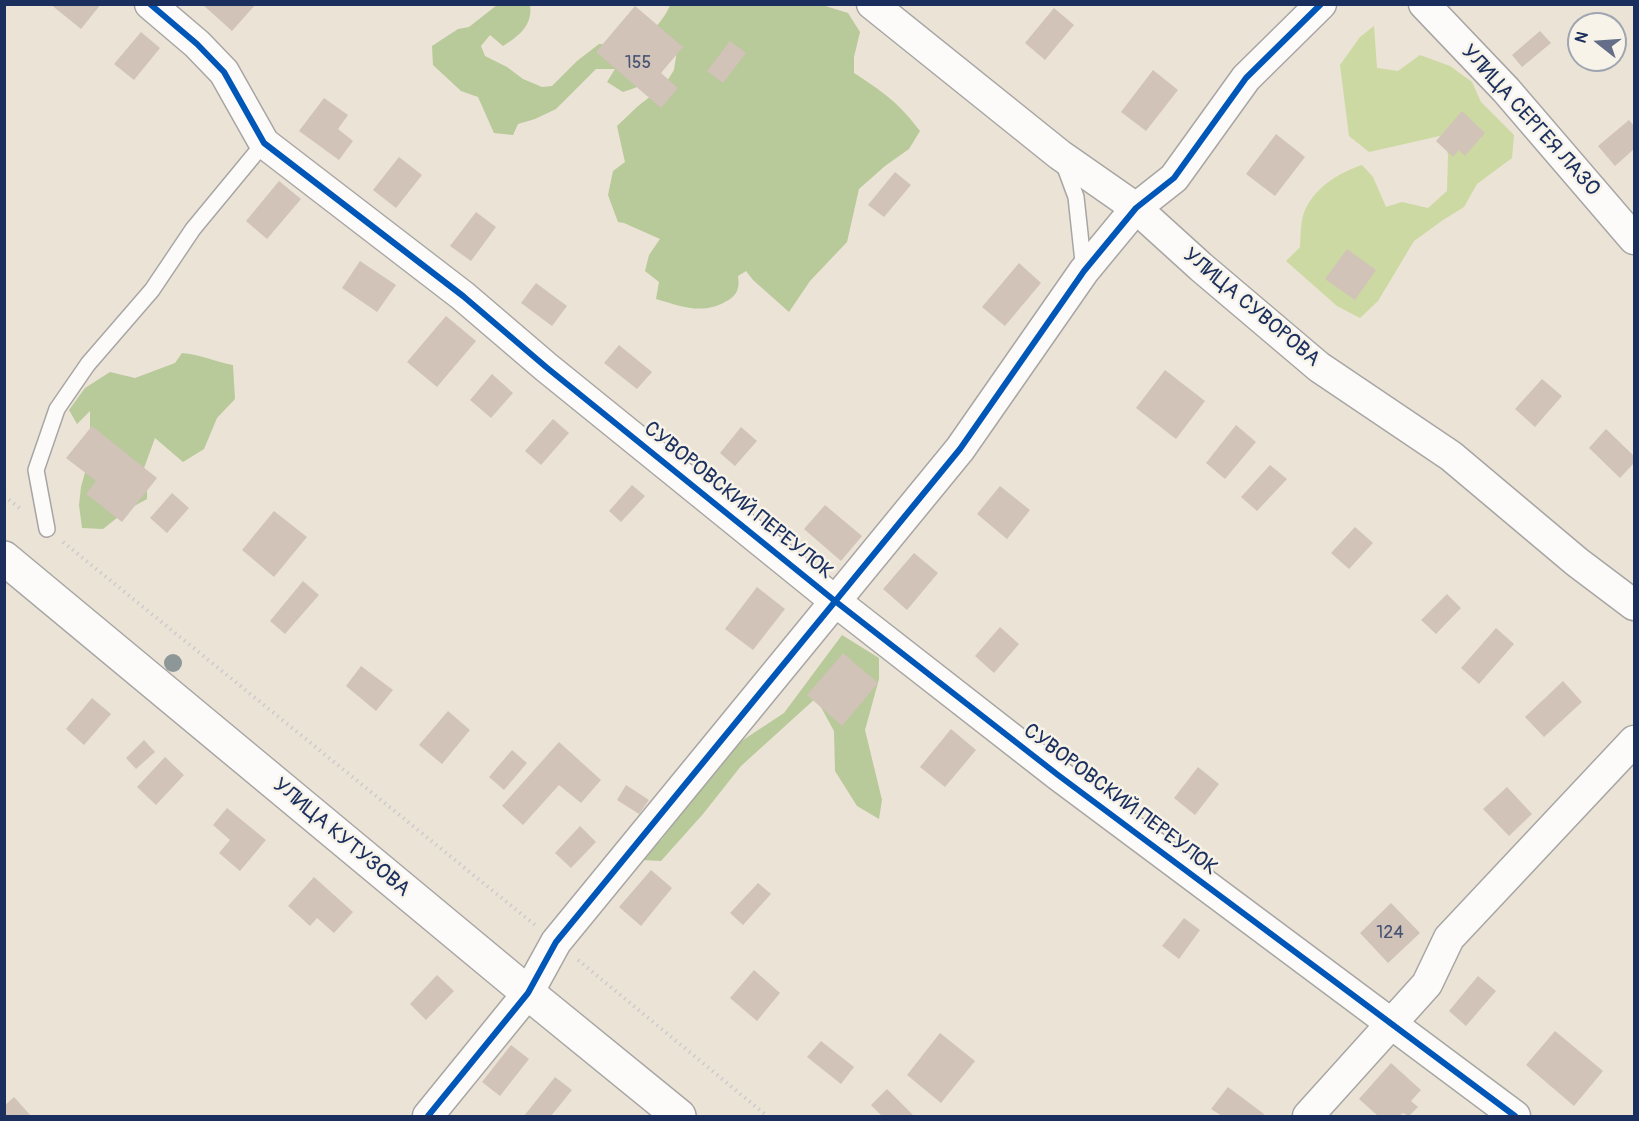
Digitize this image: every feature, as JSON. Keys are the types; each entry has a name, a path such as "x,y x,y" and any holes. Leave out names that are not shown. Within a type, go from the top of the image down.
{"street":[{"name":"СУВОРОВСКИЙ ПЕРЕУЛОК","path":"150,4 197,44 224,72 264,143 463,296 546,367 835,601 1058,775 1515,1116"},
{"name":"УЛИЦА СУВОРОВА","path":"872,4 1060,155 1136,208 1201,267 1319,367 1451,456 1577,562 1635,605"},
{"path":"428,1116 528,993 556,942 960,449 1084,271 1136,208 1174,178 1246,78 1321,4"},
{"name":"УЛИЦА СЕРГЕЯ ЛАЗО","path":"1424,4 1506,90 1635,239"},
{"name":"УЛИЦА КУТУЗОВА","path":"4,558 679,1116"},
{"path":"1308,1116 1426,984 1449,938 1635,741"}],"lane":[{"path":"47,529 36,470 57,409 88,364 152,291 193,229 264,143"},
{"path":"1060,155 1076,197 1084,271"}],"path":[{"path":"4,496 556,942 767,1116"}],"green space":[{"path":"497,5 530,5 529,18 524,29 503,46 490,35 481,46 485,56 507,67 523,79 542,87 552,86 577,61 599,44 625,46 638,42 655,28 670,5 822,5 848,13 860,32 854,57 854,73 890,98 920,131 909,149 859,189 847,242 810,281 789,312 746,271 738,276 738,288 735,295 716,306 699,309 665,302 656,299 659,282 645,271 649,255 660,239 618,222 608,195 613,171 625,162 617,126 664,86 674,70 677,50 646,84 623,92 607,82 615,69 596,69 556,109 518,124 513,135 494,133 478,97 461,91 433,65 432,46 458,29 469,27"},
{"path":"1374,26 1377,68 1398,71 1420,55 1450,66 1472,82 1481,102 1514,135 1512,158 1477,184 1464,207 1414,241 1378,301 1360,318 1337,306 1286,261 1300,247 1303,217 1311,200 1330,181 1362,165 1373,177 1386,207 1402,202 1428,208 1447,191 1448,155 1444,135 1369,152 1349,136 1340,65 1360,37"},
{"path":"182,353 233,365 235,399 217,418 204,449 183,462 155,438 144,468 147,499 127,510 103,529 82,528 79,505 81,487 90,454 90,411 77,424 69,410 85,388 110,372 135,378 175,363"},
{"path":"842,635 879,658 879,679 865,730 882,800 879,819 857,806 835,771 834,731 816,698 741,766 703,814 661,861 642,860 662,839 703,784 740,742 784,713"}],"building":[{"path":"50,4 101,4 81,29"},
{"path":"202,4 256,4 232,31"},
{"path":"635,6 683,47 661,73 678,88 661,108 596,52"},
{"path":"1054,8 1074,25 1045,60 1025,43"},
{"path":"1540,31 1551,43 1522,67 1512,55"},
{"path":"141,32 160,48 134,80 114,64"},
{"path":"730,41 746,53 723,83 707,71"},
{"path":"1153,70 1178,90 1146,131 1121,112"},
{"path":"324,98 348,115 338,129 353,141 339,160 299,131"},
{"path":"1462,111 1485,133 1465,156 1459,150 1453,157 1436,141"},
{"path":"1629,120 1634,126 1634,149 1615,166 1598,146"},
{"path":"1276,134 1305,157 1275,196 1246,174"},
{"path":"399,157 422,175 396,208 373,190"},
{"path":"895,172 911,185 884,217 868,205"},
{"path":"279,181 301,199 267,239 246,221"},
{"path":"476,212 496,227 471,261 450,246"},
{"path":"1347,249 1376,270 1355,300 1325,279"},
{"path":"360,261 396,285 377,312 342,288"},
{"path":"1019,263 1041,283 1005,326 982,307"},
{"path":"536,283 567,306 552,326 521,303"},
{"path":"446,316 476,341 437,387 407,362"},
{"path":"619,345 652,372 637,389 604,363"},
{"path":"1165,370 1205,401 1176,439 1136,408"},
{"path":"492,374 513,393 491,418 470,400"},
{"path":"1542,379 1562,396 1535,427 1515,409"},
{"path":"553,419 569,433 541,465 525,451"},
{"path":"1236,425 1256,442 1225,479 1206,463"},
{"path":"92,426 157,478 122,522 86,494 96,481 66,458"},
{"path":"741,427 757,441 735,466 720,453"},
{"path":"1606,429 1634,456 1634,463 1620,478 1589,448"},
{"path":"1270,465 1287,479 1257,511 1241,497"},
{"path":"632,485 645,496 621,522 609,511"},
{"path":"1000,486 1030,510 1007,539 977,514"},
{"path":"172,493 189,508 167,533 150,518"},
{"path":"825,505 862,536 841,561 804,529"},
{"path":"274,511 307,537 274,577 242,550"},
{"path":"1355,527 1373,543 1349,569 1331,553"},
{"path":"914,553 938,573 907,610 883,589"},
{"path":"303,581 319,595 285,634 270,621"},
{"path":"757,587 785,609 753,650 725,629"},
{"path":"1447,594 1461,608 1436,634 1421,620"},
{"path":"1000,627 1019,644 994,673 975,656"},
{"path":"1496,628 1514,644 1479,684 1461,668"},
{"path":"843,653 878,683 842,726 807,695"},
{"path":"361,666 393,690 376,711 346,686"},
{"path":"1563,681 1582,702 1544,737 1525,717"},
{"path":"92,698 111,714 84,745 66,729"},
{"path":"448,711 470,730 442,764 419,745"},
{"path":"951,729 976,750 945,787 920,767"},
{"path":"144,740 155,752 136,769 126,758"},
{"path":"559,742 601,780 581,803 559,785 523,825 502,806"},
{"path":"512,750 527,763 504,790 489,777"},
{"path":"165,757 184,775 156,805 137,787"},
{"path":"1198,767 1219,784 1195,815 1174,798"},
{"path":"626,785 649,800 639,814 617,800"},
{"path":"1507,787 1532,814 1509,836 1483,809"},
{"path":"227,808 266,840 240,871 219,853 230,840 213,825"},
{"path":"580,826 596,842 571,868 555,853"},
{"path":"651,870 672,888 641,926 619,907"},
{"path":"314,877 353,912 334,933 317,918 310,926 288,906"},
{"path":"758,883 771,894 743,925 730,913"},
{"path":"1391,903 1420,933 1388,963 1360,933"},
{"path":"1184,918 1200,930 1179,959 1162,946"},
{"path":"754,970 780,993 757,1021 730,998"},
{"path":"437,975 454,991 426,1020 410,1004"},
{"path":"1478,976 1496,991 1466,1026 1449,1011"},
{"path":"1555,1031 1603,1071 1574,1106 1526,1065"},
{"path":"940,1033 975,1061 941,1103 907,1075"},
{"path":"821,1041 854,1067 841,1084 807,1057"},
{"path":"511,1045 529,1059 500,1096 482,1082"},
{"path":"1391,1063 1421,1090 1411,1101 1418,1107 1409,1116 1403,1113 1399,1116 1378,1116 1359,1099"},
{"path":"555,1077 572,1090 551,1116 524,1116"},
{"path":"1228,1087 1264,1114 1263,1116 1222,1116 1211,1109"},
{"path":"887,1089 914,1116 882,1116 871,1105"},
{"path":"14,1097 31,1116 4,1116 4,1106"}],"cycle path":[{"path":"150,4 197,44 224,72 264,143 463,296 546,367 835,601 1058,775 1515,1116"},
{"path":"428,1116 528,993 556,942 960,449 1084,271 1136,208 1174,178 1246,78 1321,4"}]}
